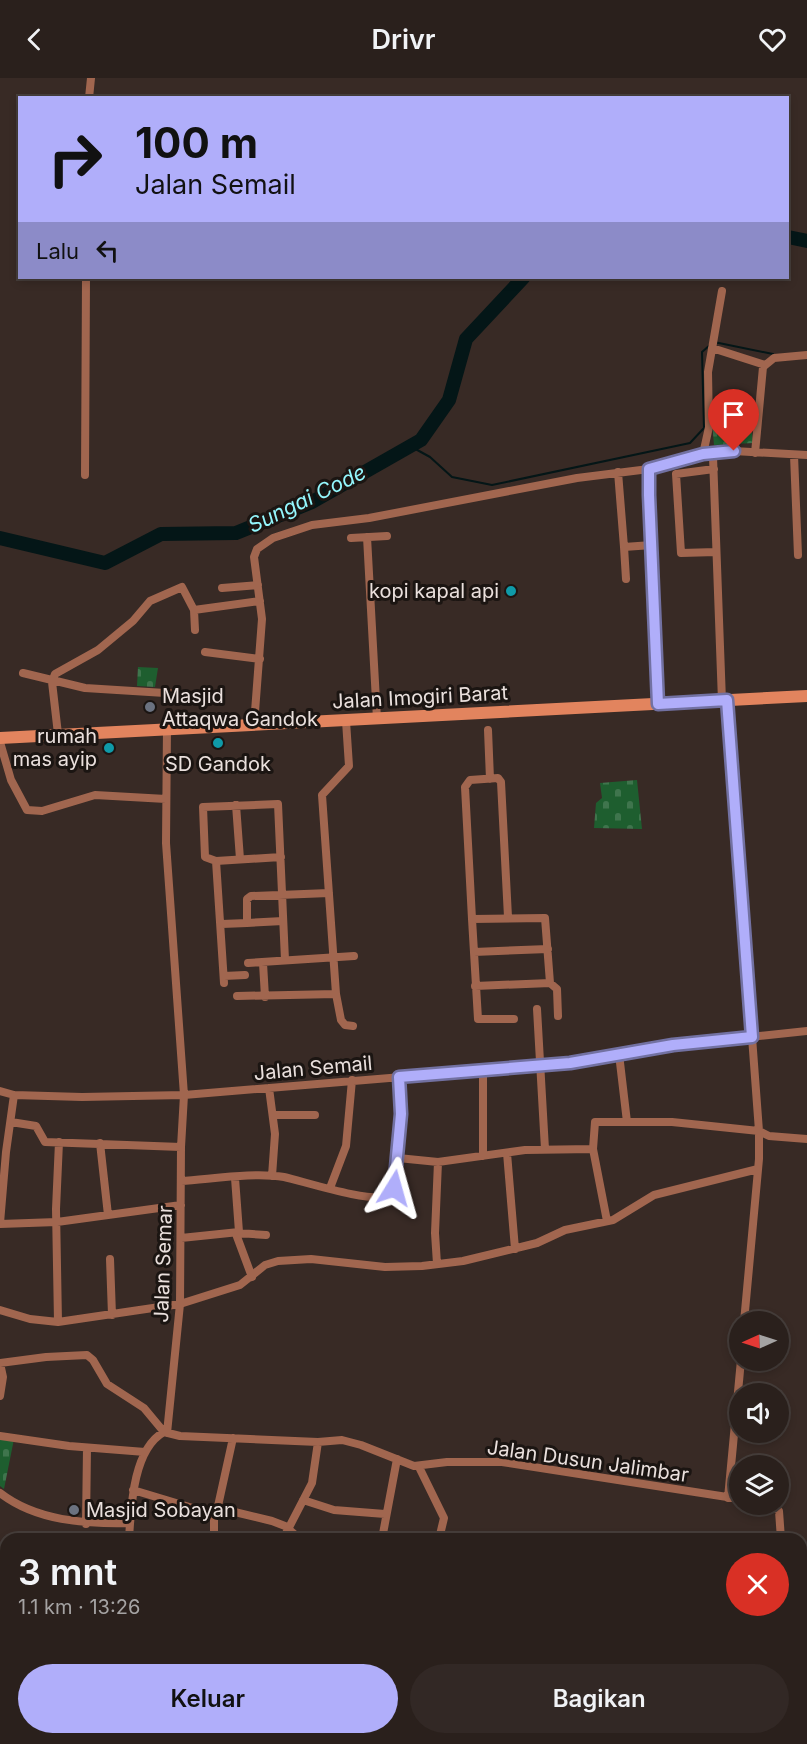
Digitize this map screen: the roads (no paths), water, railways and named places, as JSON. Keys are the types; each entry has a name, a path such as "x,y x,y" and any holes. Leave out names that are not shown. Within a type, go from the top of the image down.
{"main road":[{"name":"Jalan Imogiri Barat","path":"0,740 58,734 377,719 487,723 658,704 807,696"}],"street":[{"path":"89,96 91,78"},
{"path":"85,475 86,279"},
{"path":"703,454 709,427 708,372 722,291"},
{"path":"712,346 765,365"},
{"path":"755,453 765,365 774,358 807,356"},
{"path":"255,725 260,659 260,601 254,557 257,549 292,530 340,519 369,518 577,478 649,469 703,454 807,455"},
{"path":"794,455 798,555"},
{"path":"713,457 724,701 759,1131 758,1169 745,1311"},
{"path":"649,469 658,704"},
{"path":"714,469 676,474 681,553 716,552"},
{"path":"618,472 626,579"},
{"path":"351,538 387,536"},
{"path":"367,537 377,719"},
{"path":"624,547 652,545"},
{"path":"222,588 258,585"},
{"path":"58,734 52,682 55,674 98,650 124,629 150,601 180,586 194,610 195,630"},
{"path":"194,610 260,601"},
{"path":"205,652 260,659"},
{"path":"23,673 52,682 85,688 181,694"},
{"path":"346,721 349,766 322,795 336,994 341,1020 345,1025 353,1026"},
{"path":"487,723 490,779"},
{"name":"Jalan Semar","path":"166,1432 180,1304 181,1147 184,1095 166,843 167,728"},
{"path":"0,740 11,780 27,810 42,812 102,795 166,799"},
{"path":"508,917 501,782 498,778 470,780 465,787 478,1019 514,1019"},
{"path":"281,857 216,861 205,857 202,808 277,803 281,857 285,960"},
{"path":"236,805 240,859"},
{"path":"216,861 224,979 245,975"},
{"path":"247,923 248,897 329,893"},
{"path":"472,919 545,918 550,983"},
{"path":"222,924 283,921"},
{"path":"474,952 548,949"},
{"path":"248,963 354,956"},
{"path":"263,963 266,997"},
{"path":"475,986 550,983 557,989 558,1016"},
{"path":"237,996 336,994"},
{"path":"537,1009 545,1149"},
{"name":"Jalan Semail","path":"0,1091 14,1095 184,1095 540,1065 673,1045 807,1031"},
{"path":"619,1054 627,1122"},
{"path":"483,1068 483,1156"},
{"path":"181,1181 272,1176 378,1198 389,1196 394,1188 398,1158 399,1077"},
{"path":"330,1188 346,1146 351,1080"},
{"path":"269,1088 274,1115 272,1176"},
{"path":"14,1095 0,1223 57,1222 181,1205"},
{"path":"274,1115 315,1115"},
{"path":"11,1122 36,1126 45,1142 181,1147"},
{"path":"607,1221 593,1149 594,1123 672,1122 759,1131 769,1136 807,1139"},
{"path":"58,1322 59,1142"},
{"path":"100,1143 108,1215"},
{"path":"398,1158 438,1162 545,1149 593,1149"},
{"path":"507,1153 515,1248"},
{"path":"437,1264 435,1233 438,1162"},
{"path":"0,1310 30,1319 58,1322 180,1304 240,1285 265,1265 278,1261 311,1259 385,1267 463,1261 515,1248 564,1230 617,1218 654,1195 758,1169"},
{"path":"235,1178 237,1234 252,1277"},
{"path":"181,1238 237,1234 266,1235"},
{"path":"110,1259 112,1315"},
{"path":"0,1396 3,1377 0,1363 87,1355 93,1360 107,1384 144,1407 166,1432 149,1443 145,1452 134,1490 129,1533"},
{"path":"728,1497 740,1371"},
{"name":"Jalan Dusun Jalimbar","path":"166,1432 180,1437 318,1442 342,1440 419,1467 447,1462 502,1462 728,1497"},
{"path":"0,1436 87,1448 145,1452"},
{"path":"214,1533 216,1512 233,1438"},
{"path":"286,1533 312,1483 318,1442"},
{"path":"86,1524 87,1448"},
{"path":"383,1533 397,1460"},
{"path":"419,1467 441,1510 444,1524 441,1533"},
{"path":"134,1490 216,1512 272,1521 293,1533"},
{"path":"0,1493 55,1518 86,1524 129,1522"},
{"path":"303,1500 334,1510 385,1515"},
{"path":"779,1515 781,1533"}],"waterway":[{"name":"Sungai Code","path":"789,237 807,241"},
{"name":"Sungai Code","path":"0,538 105,563 161,534 236,533 312,502 421,440 449,400 466,339 522,279"},
{"path":"714,342 773,354"},
{"path":"410,446 430,457 452,477 492,485 690,443 704,428 702,352 710,345"}],"place":[{"name":"kopi kapal api","path":"511,591"},
{"name":"Masjid Attaqwa Gandok","path":"150,707"},
{"name":"SD Gandok","path":"218,743"},
{"name":"rumah mas ayip","path":"109,748"},
{"name":"Masjid Sobayan","path":"74,1510"}]}
